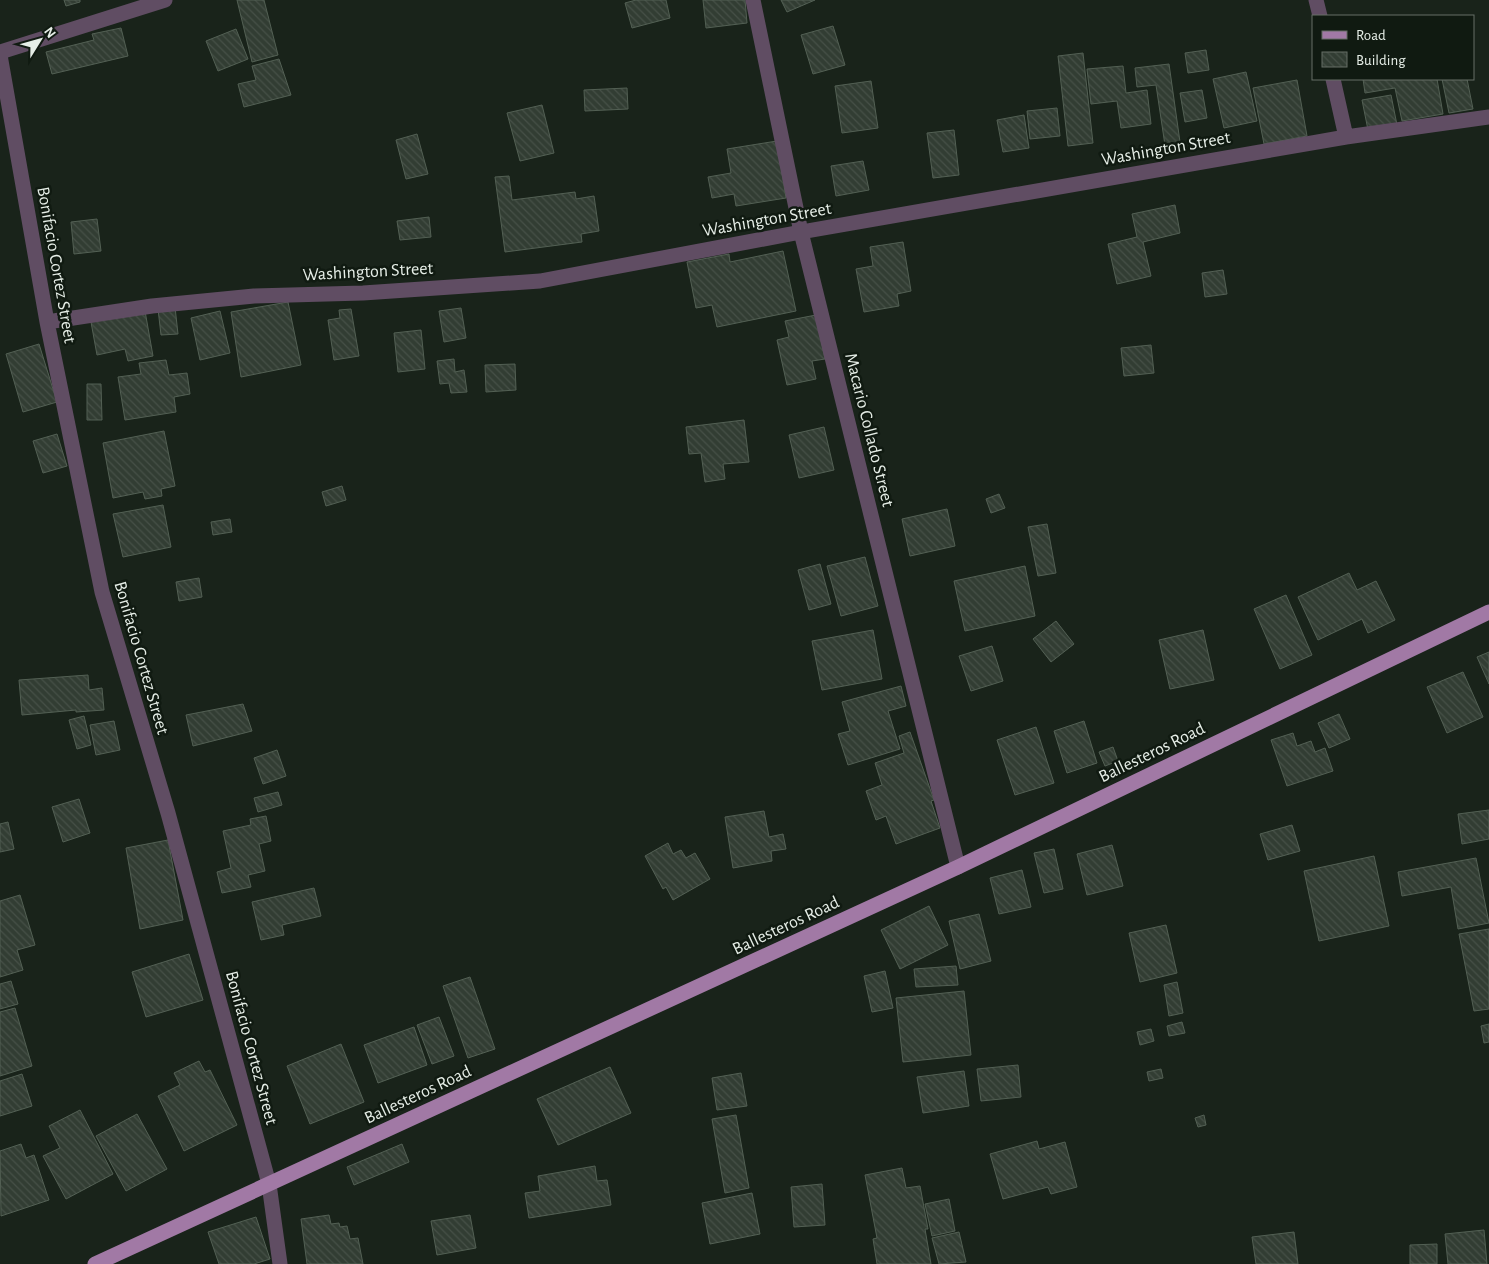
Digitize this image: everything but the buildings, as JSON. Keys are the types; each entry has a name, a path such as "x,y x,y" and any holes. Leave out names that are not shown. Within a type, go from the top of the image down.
{"main road":[{"name":"Ballesteros Road","path":"95,1264 958,867 1489,612"}],"street":[{"path":"0,53 165,0"},
{"name":"Macario Collado Street","path":"753,0 800,232 958,867"},
{"path":"1316,0 1320,15"},
{"name":"Bonifacio Cortez Street","path":"0,53 47,322 102,592 168,813 269,1184 280,1264"},
{"path":"1333,80 1346,137"},
{"name":"Washington Street","path":"47,322 152,306 254,296 363,293 540,281 800,232 1346,137 1489,116"}]}
